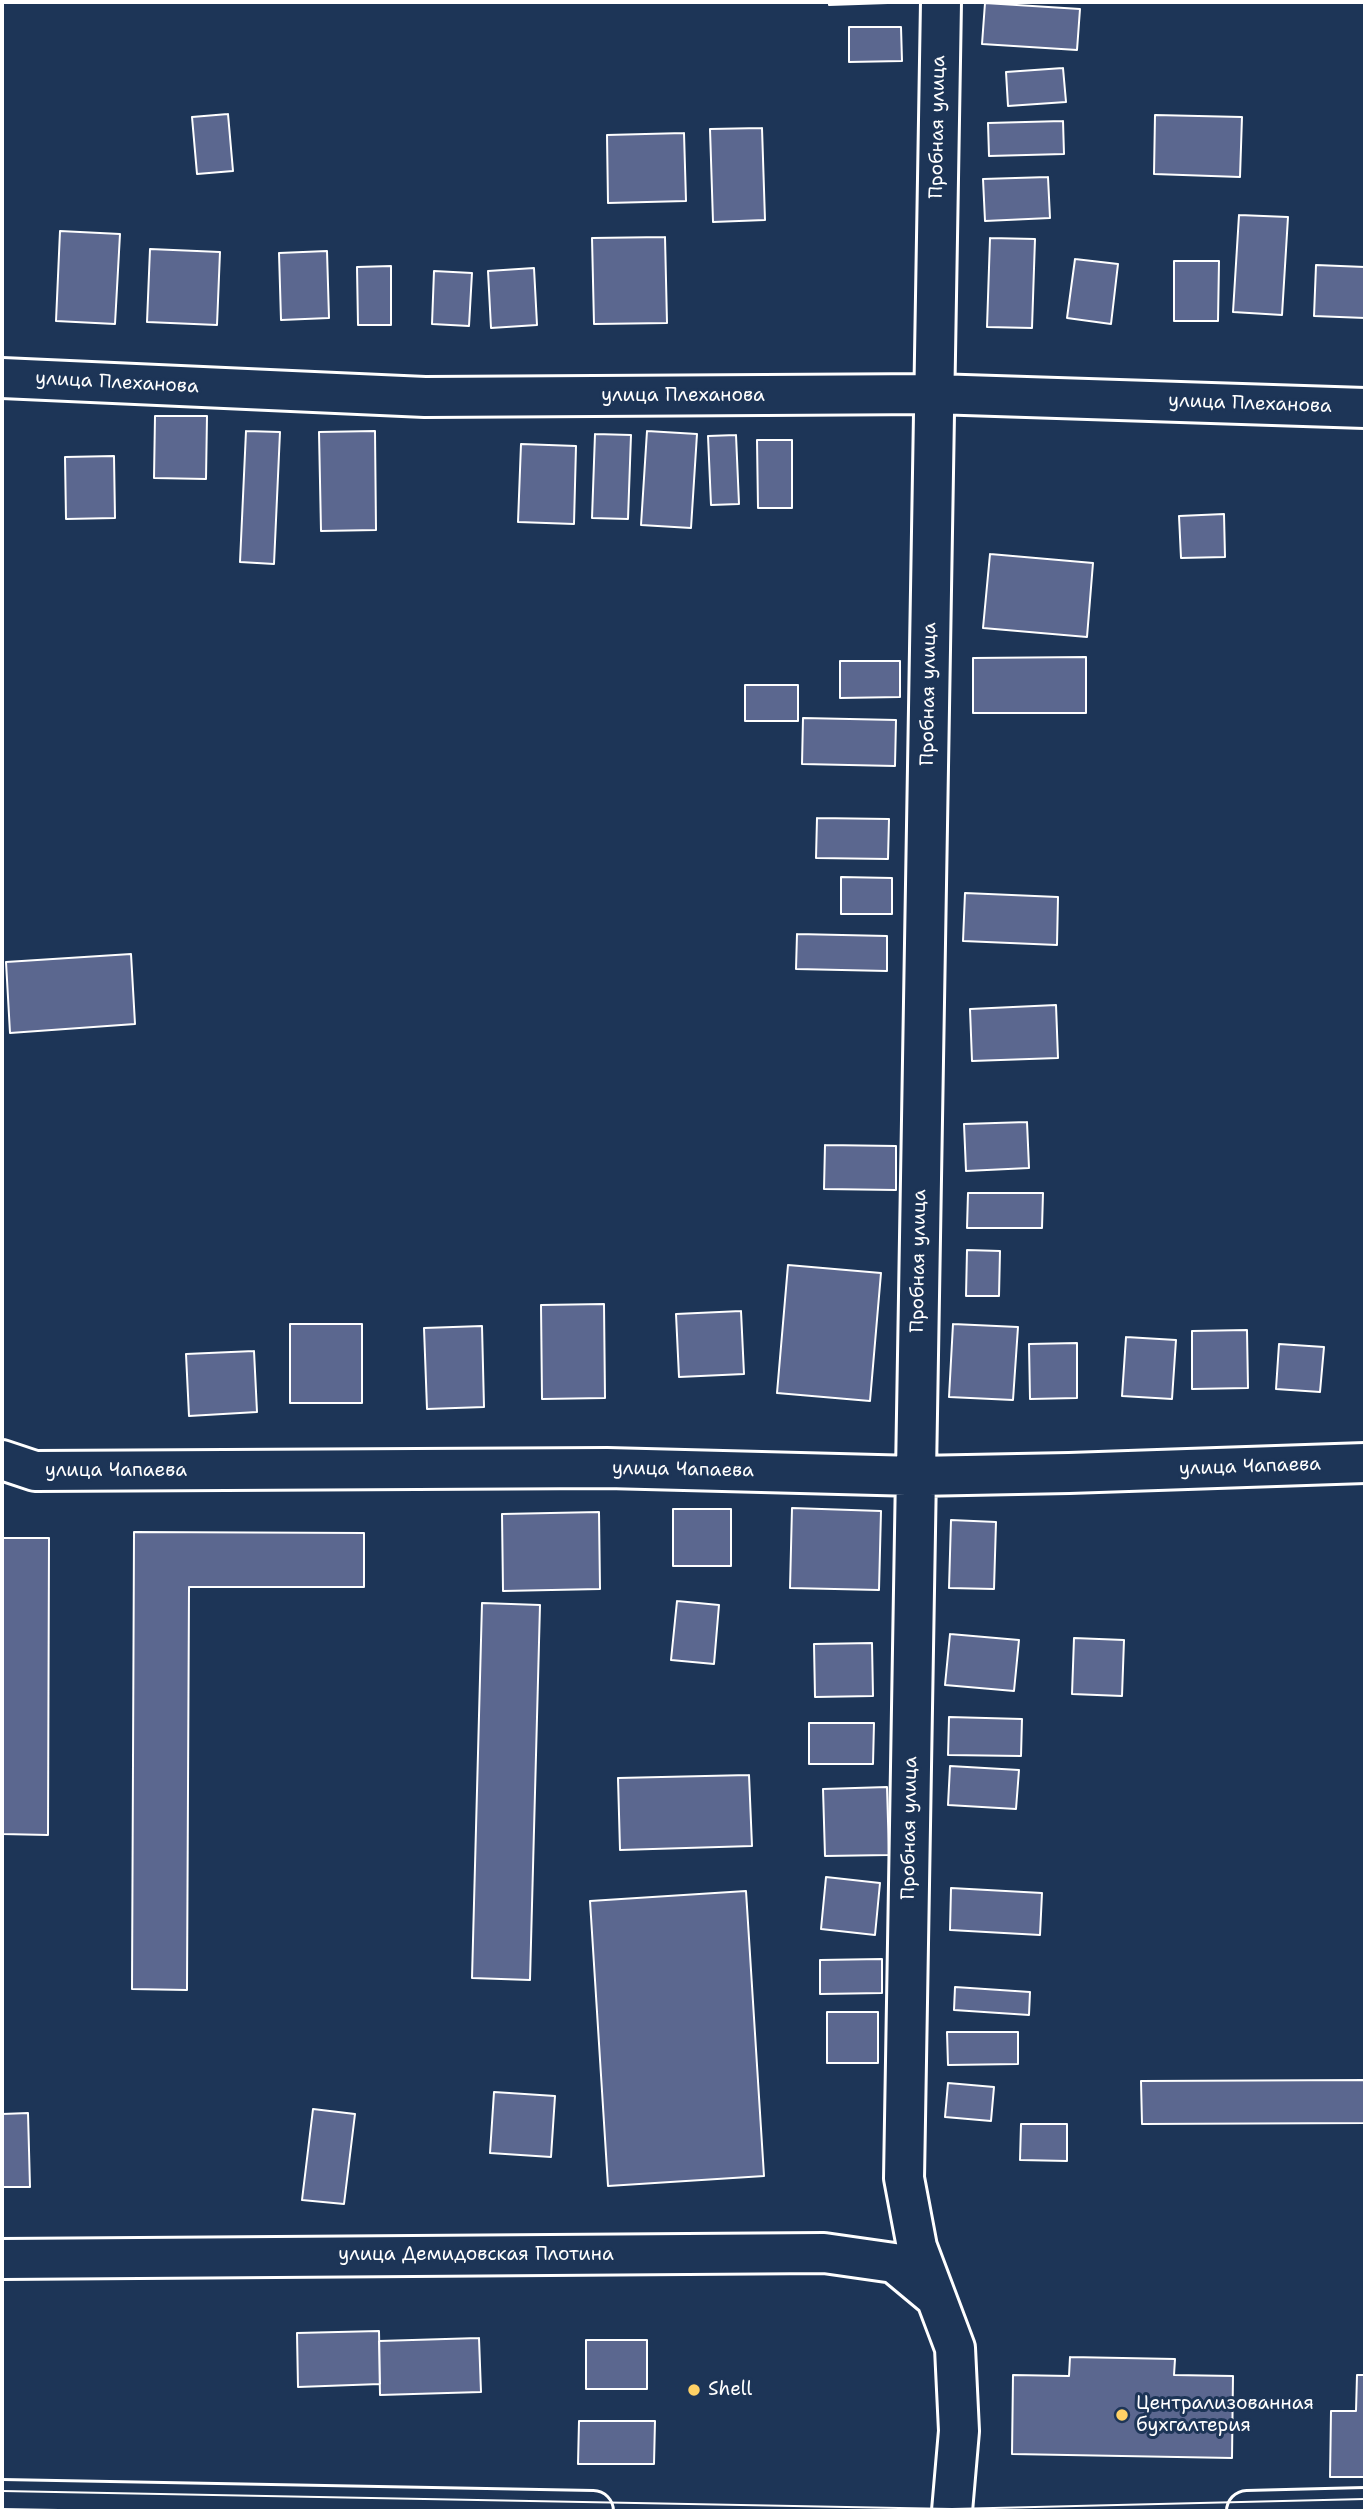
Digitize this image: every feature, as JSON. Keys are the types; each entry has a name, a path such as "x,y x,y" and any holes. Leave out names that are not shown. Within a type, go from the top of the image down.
{"street":[{"name":"Пробная улица","path":"941,2 904,2178 918,2247 955,2348 959,2431 952,2511"},
{"name":"улица Плеханова","path":"2,378 425,397 934,394 1365,408"},
{"name":"улица Чапаева","path":"2,1460 34,1471 607,1468 916,1476 1365,1463"},
{"name":"улица Демидовская Плотина","path":"2,2259 824,2253 894,2263 937,2299"},
{"path":"2,2500 593,2511"},
{"path":"1247,2511 1365,2508"}],"building":[{"path":"829,2 917,2 829,5"},
{"path":"985,3 1080,9 1077,50 982,44"},
{"path":"849,27 901,27 902,61 849,62"},
{"path":"1063,68 1066,102 1008,106 1006,72"},
{"path":"228,114 233,171 197,174 192,117"},
{"path":"1155,115 1242,117 1240,177 1154,174"},
{"path":"1063,121 1064,154 989,156 988,123"},
{"path":"762,128 765,220 713,222 710,129"},
{"path":"684,133 686,201 608,203 607,135"},
{"path":"1048,177 1050,218 985,221 983,179"},
{"path":"1239,215 1288,217 1282,315 1233,312"},
{"path":"60,231 120,234 115,324 56,321"},
{"path":"665,237 667,323 594,324 592,238"},
{"path":"990,238 1035,239 1032,328 987,327"},
{"path":"150,249 220,252 217,325 147,322"},
{"path":"327,251 329,318 281,320 279,253"},
{"path":"1075,259 1118,264 1111,324 1067,318"},
{"path":"1174,261 1219,261 1218,321 1174,321"},
{"path":"1316,265 1365,267 1365,318 1314,316"},
{"path":"391,266 391,325 358,325 357,267"},
{"path":"534,268 537,325 491,328 488,271"},
{"path":"434,271 472,273 469,326 432,324"},
{"path":"155,416 207,416 206,479 154,478"},
{"path":"246,431 280,432 274,564 240,562"},
{"path":"375,431 376,530 321,531 319,432"},
{"path":"647,431 697,434 691,528 641,525"},
{"path":"595,434 631,435 628,519 592,518"},
{"path":"736,435 739,504 711,505 708,436"},
{"path":"757,440 792,440 792,508 758,508"},
{"path":"521,444 576,446 574,524 518,522"},
{"path":"114,456 115,518 66,519 65,457"},
{"path":"1224,514 1225,557 1181,558 1179,516"},
{"path":"990,554 1093,563 1087,637 983,628"},
{"path":"1086,657 1086,713 973,713 973,658"},
{"path":"840,661 900,661 900,697 840,698"},
{"path":"745,685 798,685 798,721 745,721"},
{"path":"803,718 896,720 895,766 802,764"},
{"path":"817,818 889,819 888,859 816,858"},
{"path":"841,877 892,878 892,914 841,914"},
{"path":"965,893 1058,897 1057,945 963,941"},
{"path":"797,934 887,936 887,971 796,969"},
{"path":"131,954 135,1024 10,1033 6,962"},
{"path":"1056,1005 1058,1058 972,1061 970,1009"},
{"path":"1027,1122 1029,1168 966,1171 964,1124"},
{"path":"825,1145 896,1146 896,1190 824,1189"},
{"path":"968,1193 1043,1193 1042,1228 967,1228"},
{"path":"967,1250 1000,1251 999,1296 966,1296"},
{"path":"788,1265 881,1273 870,1401 777,1393"},
{"path":"604,1304 605,1398 542,1399 541,1305"},
{"path":"741,1311 744,1374 679,1377 676,1314"},
{"path":"290,1324 362,1324 362,1403 290,1403"},
{"path":"953,1324 1018,1327 1013,1400 949,1397"},
{"path":"482,1326 484,1407 427,1409 424,1328"},
{"path":"1247,1330 1248,1388 1192,1389 1192,1331"},
{"path":"1126,1337 1176,1340 1172,1399 1122,1396"},
{"path":"1077,1343 1077,1398 1030,1399 1029,1344"},
{"path":"1279,1344 1324,1347 1320,1392 1276,1389"},
{"path":"254,1351 257,1412 189,1416 186,1354"},
{"path":"792,1508 881,1511 879,1590 790,1588"},
{"path":"673,1509 731,1509 731,1566 673,1566"},
{"path":"599,1512 600,1589 503,1591 502,1514"},
{"path":"951,1520 996,1522 994,1589 949,1588"},
{"path":"134,1532 364,1533 364,1587 189,1587 187,1990 132,1989"},
{"path":"2,1538 49,1538 48,1835 2,1834"},
{"path":"677,1601 719,1605 714,1664 671,1660"},
{"path":"482,1603 540,1605 530,1980 472,1978"},
{"path":"950,1634 1019,1640 1014,1691 945,1685"},
{"path":"1074,1638 1124,1640 1122,1696 1072,1694"},
{"path":"872,1643 873,1696 815,1697 814,1644"},
{"path":"949,1717 1022,1719 1021,1756 948,1755"},
{"path":"809,1723 874,1723 873,1764 809,1764"},
{"path":"950,1766 1019,1770 1016,1809 948,1805"},
{"path":"749,1775 752,1846 620,1850 618,1778"},
{"path":"887,1787 889,1855 825,1856 823,1789"},
{"path":"826,1877 880,1883 875,1935 821,1929"},
{"path":"951,1888 1042,1893 1040,1935 950,1930"},
{"path":"746,1891 764,2176 608,2186 590,1901"},
{"path":"882,1959 882,1993 820,1994 820,1960"},
{"path":"955,1987 1030,1992 1029,2015 954,2010"},
{"path":"827,2012 878,2012 878,2063 827,2063"},
{"path":"947,2032 1018,2032 1018,2064 948,2065"},
{"path":"1365,2080 1365,2123 1142,2124 1141,2081"},
{"path":"948,2083 994,2087 991,2121 945,2117"},
{"path":"494,2092 555,2096 551,2157 490,2153"},
{"path":"313,2109 355,2114 344,2204 302,2200"},
{"path":"28,2113 30,2187 2,2187 2,2114"},
{"path":"1021,2124 1067,2124 1067,2161 1020,2160"},
{"path":"379,2331 380,2384 298,2387 297,2333"},
{"path":"479,2338 481,2392 380,2395 379,2341"},
{"path":"586,2340 647,2340 647,2389 586,2389"},
{"name":"Централизованная бухгалтерия","path":"1070,2357 1175,2359 1174,2375 1233,2376 1232,2458 1012,2454 1013,2375 1069,2376"},
{"path":"1357,2375 1365,2375 1365,2477 1330,2477 1331,2411 1356,2411"},
{"path":"579,2421 655,2421 654,2464 578,2464"}],"tram line":[{"path":"2,2491 952,2509 1365,2499"},
{"path":"2,2509 115,2511"}],"place":[{"name":"Shell","path":"694,2390"},
{"name":"Централизованная бухгалтерия","path":"1122,2415"}]}
